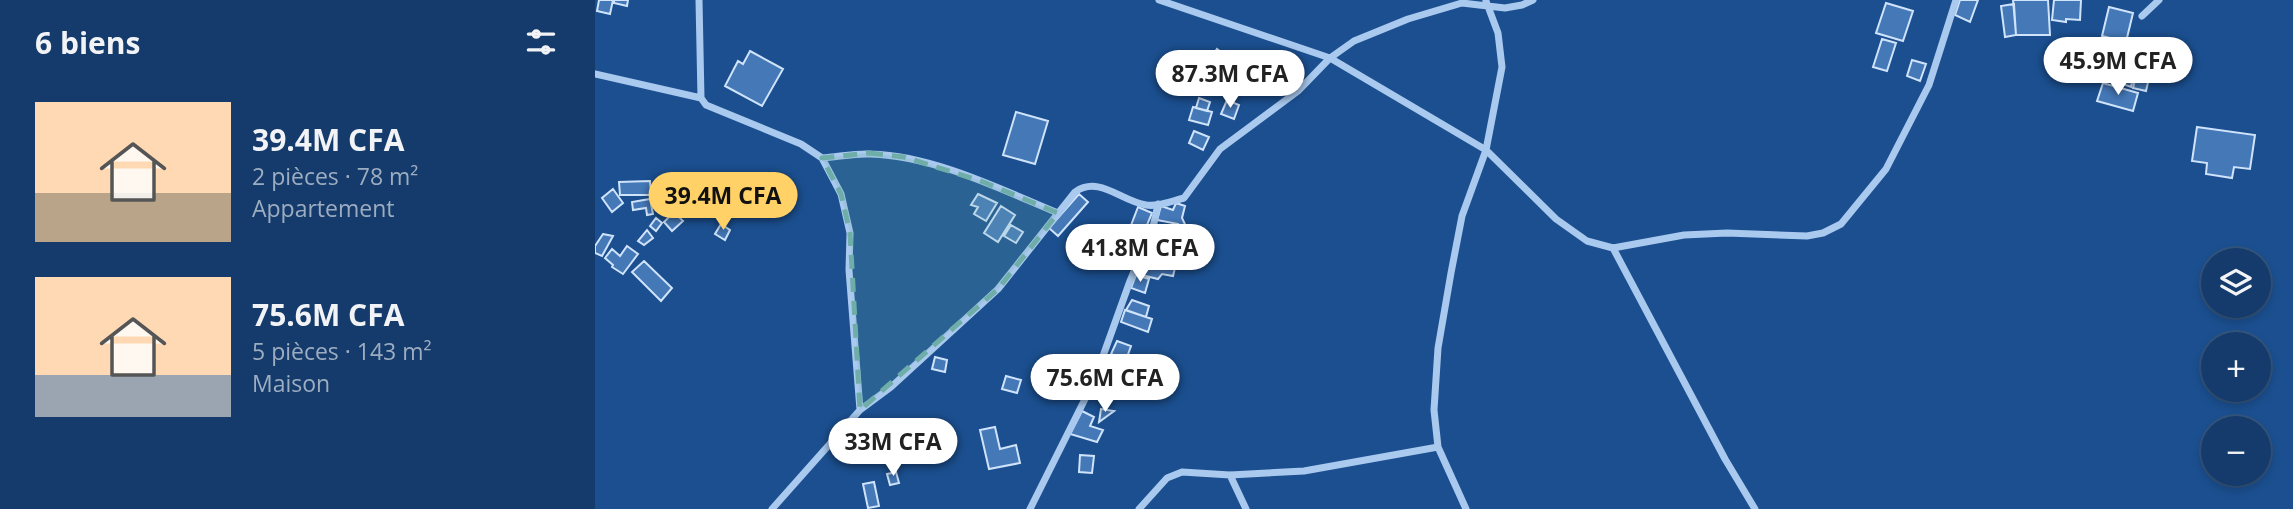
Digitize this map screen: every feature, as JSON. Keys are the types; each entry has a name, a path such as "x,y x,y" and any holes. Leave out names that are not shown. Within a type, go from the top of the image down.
{"street":[{"path":"699,0 701,98"},
{"path":"1159,0 1330,58 1486,150 1556,219 1587,241 1613,248 1684,235 1727,233 1807,236 1823,233 1841,224 1886,170 1929,85 1956,0"},
{"path":"772,509 860,410 901,379 998,289 1075,192 1083,186 1095,185 1150,206 1184,198 1220,149 1298,91 1330,58 1354,41 1408,19 1462,3 1486,2 1504,8 1534,0"},
{"path":"2142,16 2159,0"},
{"path":"1466,509 1438,447 1434,410 1438,348 1462,216 1486,150 1502,67 1498,33 1486,2"},
{"path":"595,74 701,98 706,104 801,144 822,158 841,194 850,233 849,270 860,410"},
{"path":"822,158 869,153 904,157 981,181 1058,213"},
{"path":"1030,509 1057,450 1094,381 1154,223 1158,204"},
{"path":"1613,248 1725,459 1755,509"},
{"path":"1139,509 1167,478 1182,472 1230,475 1304,471 1438,447"},
{"path":"1230,475 1246,509"}],"highlighted area":[{"path":"869,153 904,157 981,181 1058,213 998,289 860,410 850,233 841,194 822,158"}],"building":[{"path":"599,0 613,0 610,14 597,11"},
{"path":"614,0 628,0 627,6 614,3"},
{"path":"1960,0 1978,0 1970,22 1955,15"},
{"path":"2013,0 2048,0 2050,35 2016,35"},
{"path":"2054,0 2081,0 2080,20 2052,20"},
{"path":"1886,3 1913,11 1903,41 1876,33"},
{"path":"2014,4 2016,35 2005,37 2001,6"},
{"path":"2109,7 2133,13 2126,42 2102,36"},
{"path":"1882,39 1896,43 1887,71 1873,67"},
{"path":"1217,49 1236,63 1222,83 1202,71"},
{"path":"2099,50 2113,53 2107,81 2093,78"},
{"path":"750,51 783,69 762,106 725,86 738,61 743,64"},
{"path":"1912,60 1926,64 1920,81 1907,76"},
{"path":"2124,60 2136,64 2131,87 2117,82"},
{"path":"2137,71 2150,74 2146,91 2133,88"},
{"path":"1198,73 1205,76 1201,88 1194,86"},
{"path":"2103,83 2138,93 2133,111 2097,101"},
{"path":"1199,98 1210,102 1207,111 1196,108"},
{"path":"1227,100 1239,105 1234,119 1221,114"},
{"path":"1193,107 1212,112 1208,125 1189,120"},
{"path":"1016,112 1048,121 1035,164 1003,155"},
{"path":"2197,127 2255,135 2250,169 2234,167 2232,178 2206,174 2207,163 2192,161"},
{"path":"1194,131 1209,137 1203,150 1189,143"},
{"path":"650,181 651,195 620,195 619,182"},
{"path":"613,189 623,203 612,212 602,198"},
{"path":"978,194 997,203 986,221 974,214 978,207 971,205"},
{"path":"1079,194 1088,202 1058,236 1049,228"},
{"path":"650,199 653,214 647,215 646,208 633,210 632,202"},
{"path":"1176,203 1185,206 1182,218 1191,242 1174,234 1178,224 1157,220 1161,206 1173,210"},
{"path":"1001,206 1015,215 998,242 984,233"},
{"path":"1138,207 1152,213 1138,247 1125,241"},
{"path":"674,212 683,221 672,231 664,222"},
{"path":"656,218 662,223 656,231 650,226"},
{"path":"721,224 730,230 725,240 715,234"},
{"path":"1011,225 1023,232 1016,243 1004,236"},
{"path":"647,230 653,238 644,245 638,241"},
{"path":"603,234 613,236 602,256 595,253 595,246"},
{"path":"627,246 638,254 623,274 605,258 612,249 620,256"},
{"path":"1142,255 1176,264 1173,276 1162,274 1158,279 1138,274"},
{"path":"644,261 672,288 661,301 632,272"},
{"path":"1136,275 1149,279 1145,293 1131,288"},
{"path":"1132,300 1149,306 1146,317 1126,310"},
{"path":"1125,310 1152,319 1148,332 1121,322"},
{"path":"1117,341 1131,346 1126,360 1111,354"},
{"path":"935,357 947,360 945,372 932,369"},
{"path":"1109,363 1125,368 1121,383 1105,378"},
{"path":"1006,376 1021,380 1017,393 1002,389"},
{"path":"1098,387 1110,392 1106,402 1093,397"},
{"path":"1101,409 1114,411 1099,422"},
{"path":"1082,411 1094,417 1090,426 1103,430 1097,442 1070,434"},
{"path":"995,427 1000,449 1016,445 1020,463 989,469 980,430"},
{"path":"1080,455 1094,456 1092,473 1079,472"},
{"path":"896,472 899,483 890,485 887,474"},
{"path":"874,482 879,506 868,508 863,484"}]}
